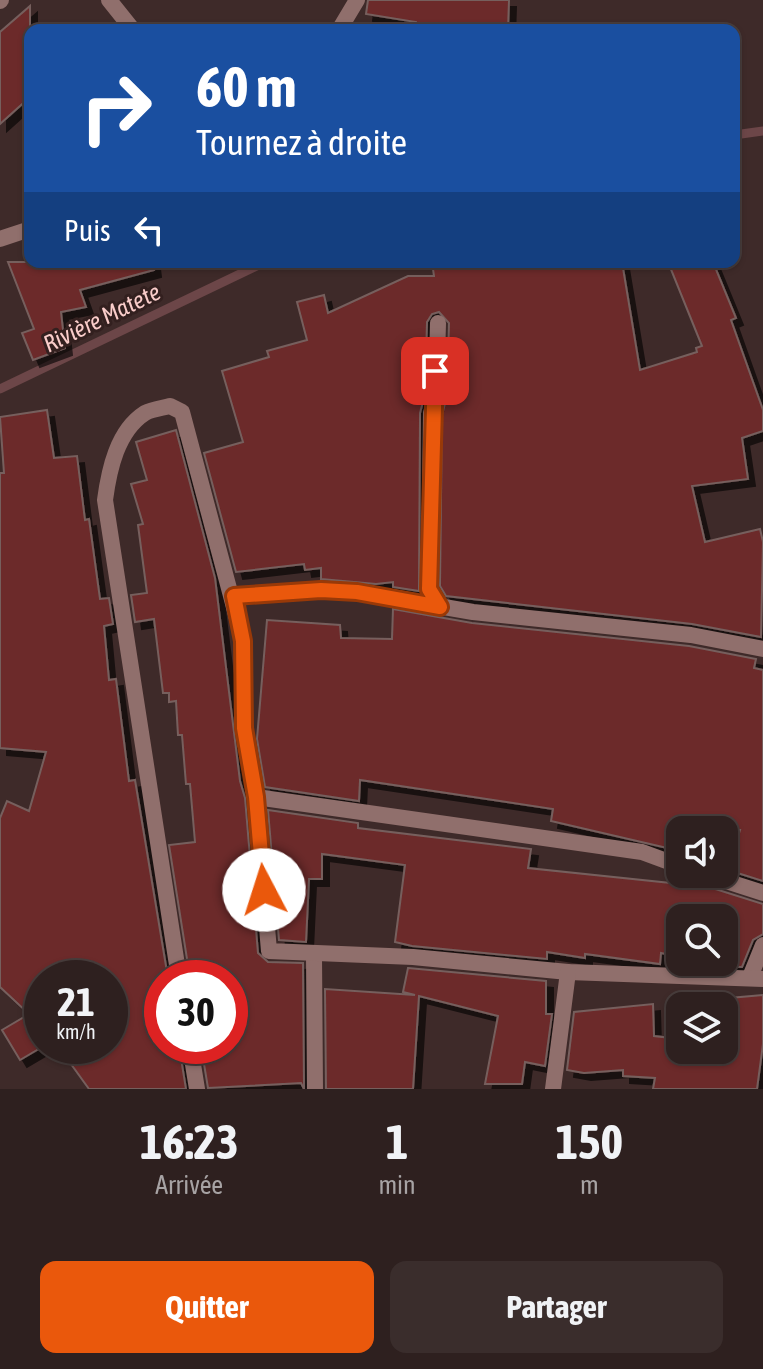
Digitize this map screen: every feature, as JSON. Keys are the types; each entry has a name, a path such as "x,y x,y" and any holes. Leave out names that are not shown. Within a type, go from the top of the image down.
{"street":[{"path":"109,0 128,24"},
{"path":"343,24 357,0"},
{"path":"0,239 24,231"},
{"path":"438,323 436,396 431,413 429,589 440,607"},
{"path":"176,960 105,500 109,466 124,438 145,414 170,406 182,412 234,596 243,641 244,728 256,797 269,951 413,957 568,972 756,978 763,945"},
{"path":"234,596 333,591 440,607 691,635 763,649"},
{"path":"256,797 642,852 666,861"},
{"path":"738,885 763,893"},
{"path":"314,955 315,1089"},
{"path":"553,1089 568,972"},
{"path":"193,1064 197,1089"}],"building":[{"path":"368,0 509,0 508,24 416,24 366,14"},
{"path":"30,6 30,24 24,24 24,102 0,124 0,32"},
{"path":"8,262 24,262 24,268 154,268 80,290 86,307 61,312 65,348 33,360 22,333 34,329"},
{"path":"433,268 623,268 640,370 697,352 696,348 702,346 670,268 715,268 736,318 731,320 763,410 763,431 742,438 748,479 692,486 705,542 760,529 763,542 761,637 692,624 446,596 440,586 442,415 447,396 449,323 439,312 432,314 427,322 425,394 420,413 419,591 393,587 393,582 376,584 321,579 321,568 305,570 304,564 236,572 204,453 243,442 222,371 269,357 267,351 307,340 297,302 324,295 328,313 408,276 434,276"},
{"path":"47,410 54,458 77,456 100,599 109,598 113,624 104,626 109,680 116,679 129,781 135,780 165,960 144,960 144,1064 182,1064 186,1089 89,1089 71,1064 128,1064 128,960 24,960 24,1009 0,987 0,818 7,801 29,811 46,752 0,748 0,473 4,473 0,417"},
{"path":"176,430 215,578 240,781 245,798 258,953 268,962 303,963 304,1089 301,1083 208,1088 204,1064 248,1064 248,960 187,960 169,845 195,842 190,784 186,784 176,701 169,702 169,693 163,693 154,619 135,622 131,595 147,593 138,525 143,524 131,484 147,480 136,442"},
{"path":"393,609 472,623 689,646 756,659 754,668 763,670 763,881 738,873 738,816 666,816 666,848 551,821 553,809 360,780 359,801 265,787 257,739 267,620 340,625 341,638 392,639"},
{"path":"268,810 358,823 358,828 531,849 528,868 666,882 666,888 712,888 763,904 763,934 753,940 742,967 738,967 738,904 666,904 666,954 661,953 660,964 585,954 585,958 547,952 547,959 412,946 395,942 405,865 322,854 322,879 309,879 306,942 279,940"},
{"path":"408,968 546,981 546,1014 552,1014 545,1066 525,1062 522,1084 485,1084 498,1016 419,996 413,1089 326,1089 325,989 415,995 403,992"},
{"path":"763,995 763,1044 757,1089 653,1089 655,1078 623,1076 623,1070 584,1073 567,1070 574,1012 653,1004 654,1036 666,1037 666,1064 738,1064 738,997"},
{"path":"24,1017 24,1058 20,1060 2,1030"}],"waterway":[{"name":"Rivière Matete","path":"740,134 763,131"},
{"name":"Rivière Matete","path":"0,389 252,268"}],"route":[{"path":"264,890 256,797 244,728 243,641 234,596 321,590 357,592 440,607 429,589 431,413 436,396 435,371"}]}
